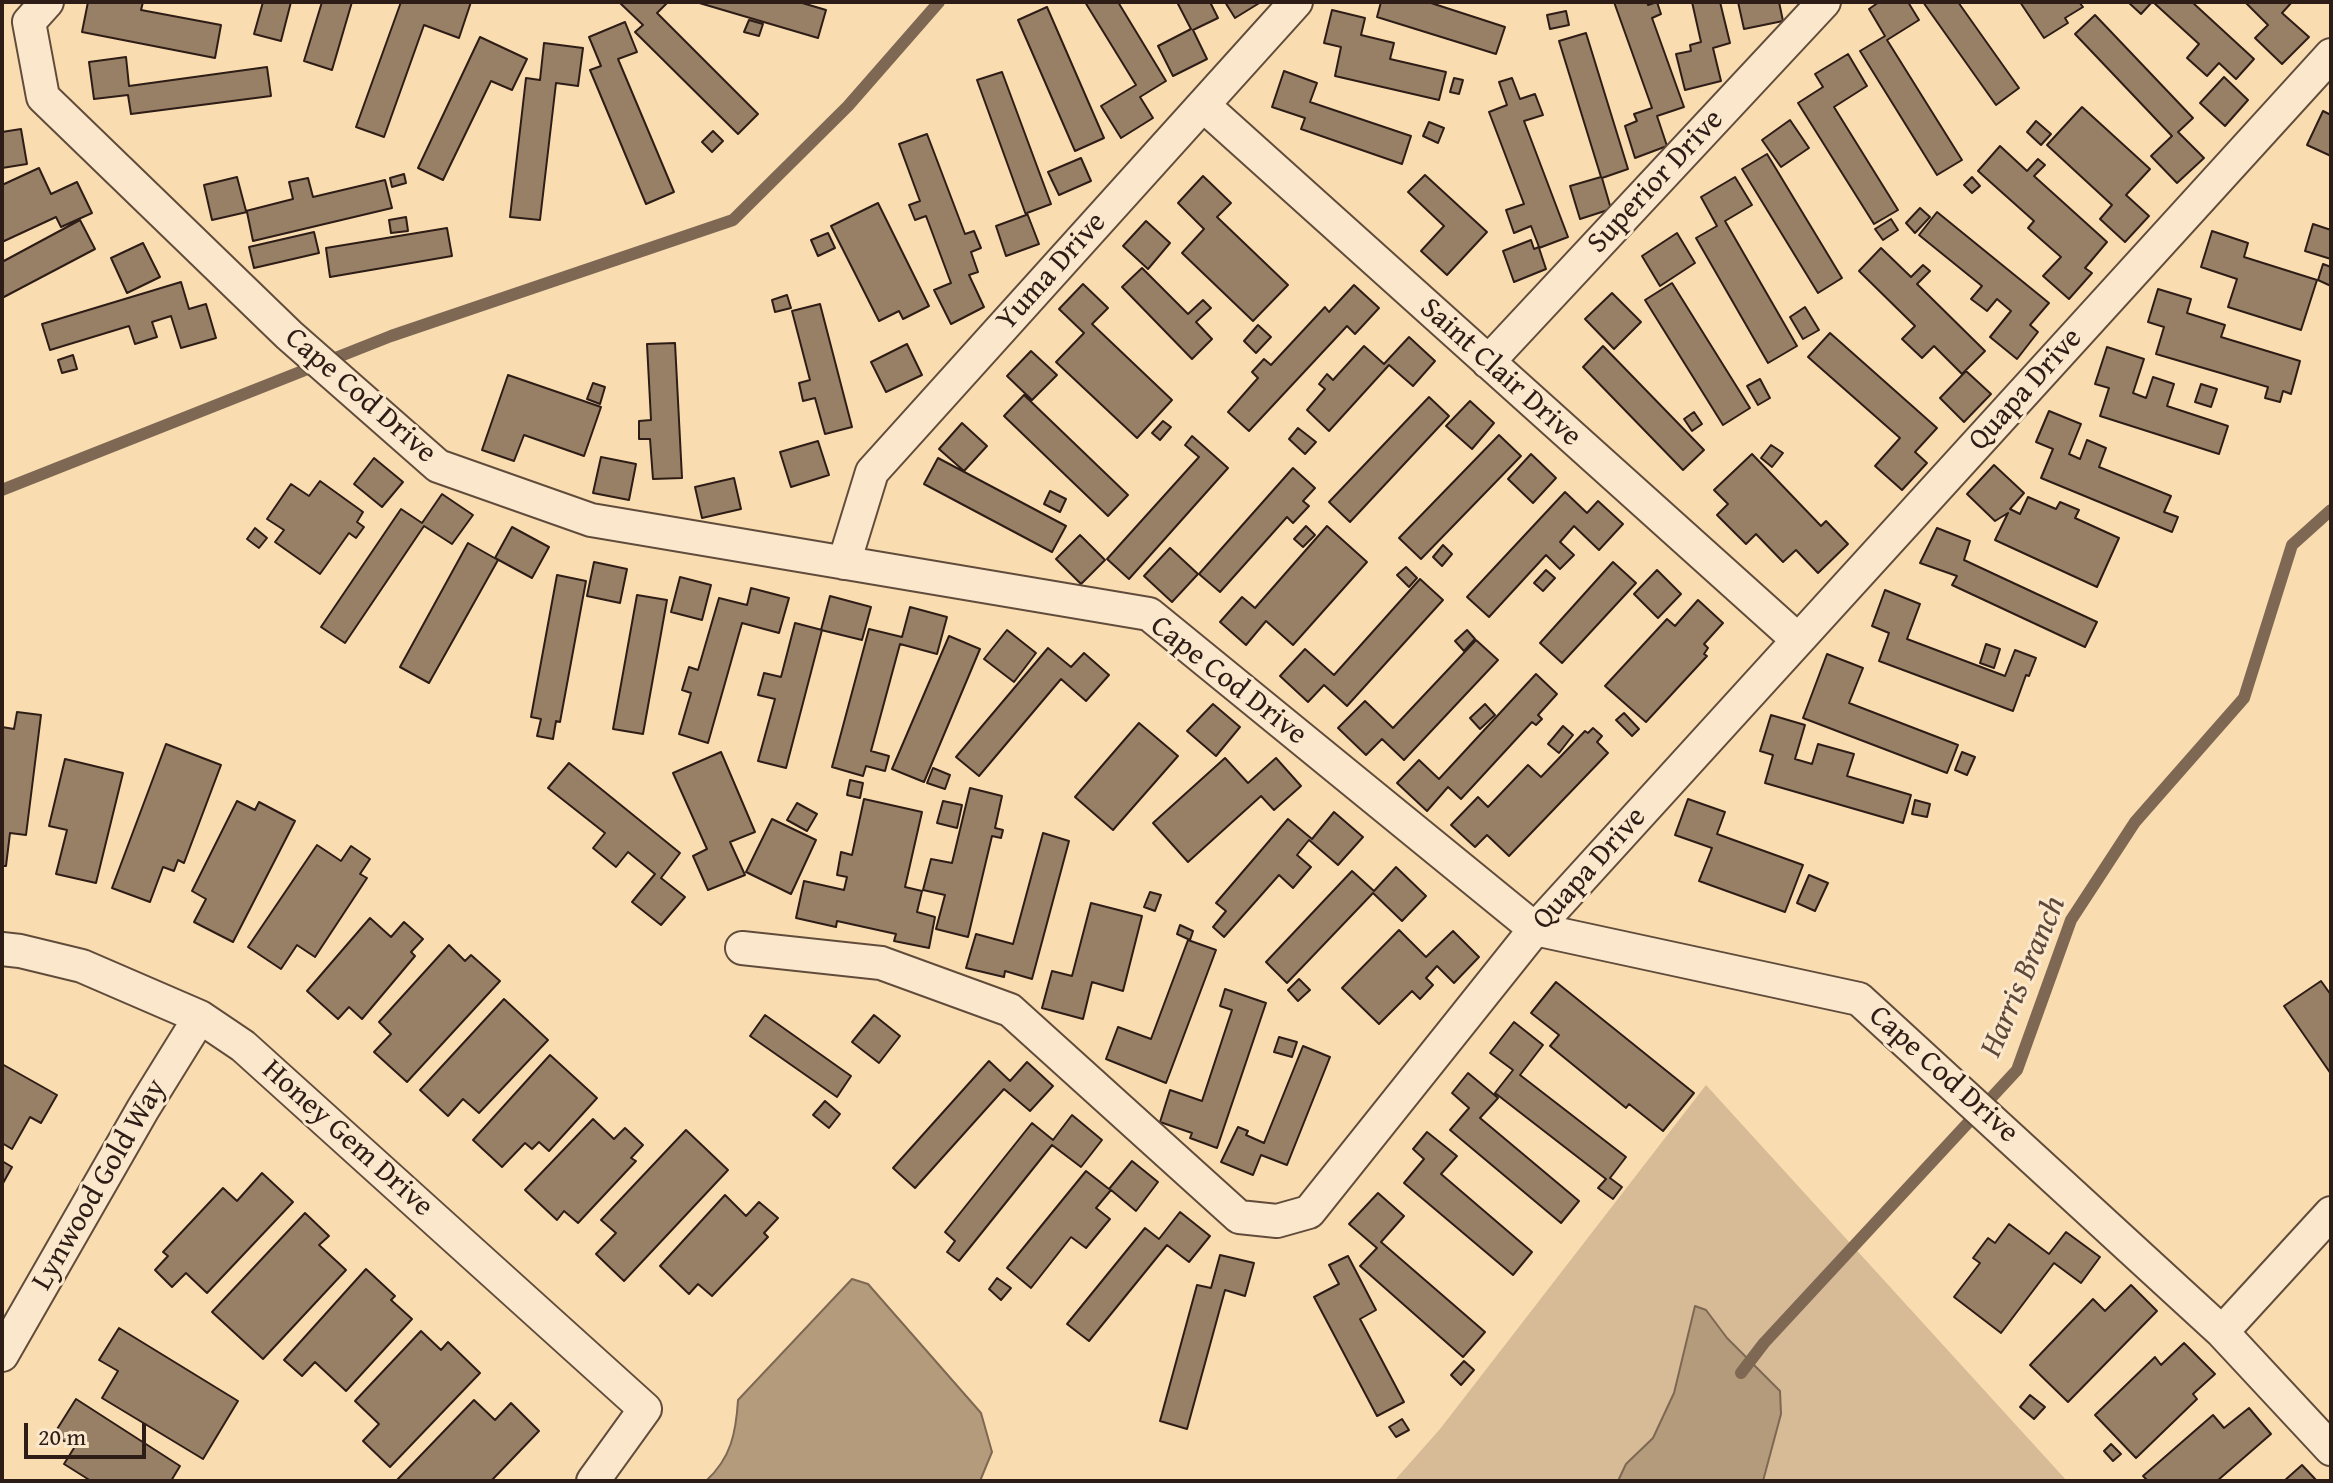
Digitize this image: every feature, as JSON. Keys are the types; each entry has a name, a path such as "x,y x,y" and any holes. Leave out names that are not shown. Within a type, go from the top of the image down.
{"street":[{"name":"Cape Cod Drive","path":"47,2 29,22 43,97 289,335 438,466 591,520 1149,614 1535,929 1859,999 2222,1332 2331,1449"},
{"name":"Yuma Drive","path":"844,563 872,472 1296,2"},
{"name":"Superior Drive","path":"1488,362 1824,2"},
{"name":"Quapa Drive","path":"742,948 881,963 1010,1010 1239,1217 1277,1221 1309,1212 1535,929 2331,55"},
{"name":"Saint Clair Drive","path":"1203,105 1798,640"},
{"name":"Honey Gem Drive","path":"2,949 82,966 200,1017 243,1046 645,1409 593,1481"},
{"name":"Lynwood Gold Way","path":"2,1355 143,1109 200,1017"},
{"path":"2222,1332 2331,1213"}],"shaded area":[{"path":"1706,1085 2067,1481 1394,1481 1440,1429"},
{"path":"852,1279 868,1284 981,1413 992,1452 980,1481 706,1481 731,1444 738,1400"},
{"path":"1695,1306 1706,1310 1727,1338 1780,1391 1781,1414 1763,1481 1618,1481 1626,1464 1653,1438 1674,1393"}],"building":[{"path":"88,2 143,2 141,10 221,25 215,58 82,32"},
{"path":"263,2 291,2 281,41 254,34"},
{"path":"322,2 352,2 332,70 304,61"},
{"path":"401,2 471,2 459,38 424,25 384,137 356,127"},
{"path":"668,2 657,13 758,114 738,134 635,32 643,25 620,3"},
{"path":"696,2 799,2 826,10 818,38"},
{"path":"1085,2 1118,2 1166,81 1140,97 1153,118 1121,138 1101,106 1136,85"},
{"path":"1177,2 1210,2 1218,18 1193,30 1207,59 1173,76 1158,46 1191,29"},
{"path":"1225,2 1261,2 1235,18"},
{"path":"1381,2 1428,2 1505,27 1496,54 1377,17"},
{"path":"1614,2 1647,2 1648,5 1657,2 1661,14 1652,18 1684,107 1657,116 1667,146 1635,158 1625,126 1637,121 1634,114 1652,108"},
{"path":"1692,2 1720,2 1730,43 1713,48 1721,81 1685,90 1676,54 1691,51 1690,45 1701,42"},
{"path":"1738,2 1779,2 1783,21 1744,29"},
{"path":"1879,2 1908,2 1919,20 1887,40 1962,160 1937,175 1860,51 1885,36 1869,9"},
{"path":"1923,2 1958,2 2019,88 1996,105"},
{"path":"2020,2 2079,2 2083,7 2065,18 2068,23 2044,38"},
{"path":"2128,2 2152,2 2141,14"},
{"path":"2153,2 2192,2 2254,59 2236,79 2219,63 2207,76 2187,58 2199,44"},
{"path":"2245,2 2292,2 2282,13 2309,37 2282,64 2255,38 2268,25"},
{"path":"1047,7 1104,138 1075,151 1018,20"},
{"path":"1332,10 1365,18 1361,35 1394,43 1390,59 1446,72 1439,100 1335,76 1341,47 1324,43"},
{"path":"1566,11 1569,25 1550,29 1547,15"},
{"path":"2095,15 2193,118 2178,132 2204,158 2177,183 2151,156 2172,136 2075,34"},
{"path":"749,20 763,24 759,36 744,32"},
{"path":"625,22 637,52 618,59 674,192 646,204 590,70 601,66 589,37"},
{"path":"1586,33 1628,169 1602,178 1611,209 1580,219 1570,186 1601,177 1559,41"},
{"path":"480,37 527,59 512,90 491,81 443,180 418,168"},
{"path":"544,43 583,48 578,86 556,83 540,220 510,217 526,78 540,80"},
{"path":"1848,54 1867,86 1834,107 1898,210 1874,224 1798,103 1823,87 1815,74"},
{"path":"126,57 129,86 267,67 271,96 131,114 128,95 94,99 89,62"},
{"path":"1284,71 1317,83 1310,102 1411,136 1402,164 1301,129 1305,118 1272,107"},
{"path":"1002,72 1051,204 1027,213 1039,244 1006,256 996,226 1026,215 977,80"},
{"path":"2224,77 2248,100 2225,126 2200,103"},
{"path":"1454,78 1463,80 1459,94 1450,92"},
{"path":"1512,78 1520,99 1535,94 1543,115 1524,121 1568,237 1539,248 1546,269 1514,282 1503,251 1531,240 1534,249 1539,247 1531,226 1514,233 1506,210 1524,204 1489,112 1507,105 1499,82"},
{"path":"2082,107 2150,169 2126,195 2149,216 2125,242 2100,219 2112,205 2047,145"},
{"path":"2323,111 2331,115 2331,156 2307,145"},
{"path":"1790,120 1809,148 1781,167 1762,140"},
{"path":"2036,121 2051,134 2041,145 2027,132"},
{"path":"1429,122 1444,128 1438,143 1423,136"},
{"path":"21,129 27,164 2,168 2,132"},
{"path":"713,131 723,141 712,152 702,142"},
{"path":"927,134 965,234 974,231 981,248 971,252 978,272 969,275 984,307 951,324 934,290 951,283 926,216 915,220 909,205 920,201 899,144"},
{"path":"2000,146 2027,171 2038,159 2045,165 2034,176 2107,242 2085,268 2092,273 2069,299 2043,276 2061,257 2028,228 2034,221 1978,171"},
{"path":"1767,154 1842,278 1818,293 1742,169"},
{"path":"1081,158 1091,181 1059,195 1048,172"},
{"path":"39,168 51,194 77,182 92,213 61,227 56,217 2,242 2,185"},
{"path":"404,174 406,183 392,187 390,178"},
{"path":"1425,175 1487,232 1447,275 1421,251 1444,226 1408,192"},
{"path":"1203,176 1231,203 1217,217 1288,285 1253,321 1182,253 1204,229 1178,203"},
{"path":"237,177 246,211 293,199 289,182 308,178 313,197 385,180 392,208 253,241 247,212 212,220 204,185"},
{"path":"1735,177 1752,205 1725,221 1797,346 1768,363 1696,238 1717,226 1701,197"},
{"path":"1972,177 1980,186 1972,193 1964,185"},
{"path":"878,203 929,306 903,319 899,311 879,321 831,226"},
{"path":"1920,208 1930,217 1915,233 1906,223"},
{"path":"1937,212 2049,303 2030,325 2038,332 2017,359 1990,337 2011,311 1997,299 1987,311 1971,299 1982,286 1919,235"},
{"path":"406,217 408,231 391,233 389,220"},
{"path":"1891,219 1898,230 1883,240 1875,229"},
{"path":"80,220 95,249 2,298 2,262"},
{"path":"1146,221 1170,243 1148,269 1123,246"},
{"path":"2313,224 2331,230 2331,259 2305,251"},
{"path":"447,228 452,256 330,277 326,248"},
{"path":"2212,231 2248,243 2244,257 2317,280 2301,330 2228,307 2237,279 2201,267"},
{"path":"314,232 319,253 254,268 249,247"},
{"path":"828,233 835,248 818,256 811,240"},
{"path":"1677,233 1695,263 1660,286 1642,256"},
{"path":"143,243 160,277 127,293 111,258"},
{"path":"1881,248 1911,277 1923,265 1930,271 1917,284 1985,351 1962,374 1934,346 1922,358 1902,339 1915,326 1859,271"},
{"path":"2323,264 2331,267 2331,286 2318,280"},
{"path":"1142,268 1188,314 1203,300 1211,308 1196,322 1212,339 1192,359 1122,287"},
{"path":"181,282 189,309 206,304 216,338 181,348 171,316 152,322 157,337 135,344 129,326 50,350 42,324"},
{"path":"1672,283 1750,408 1723,425 1645,300"},
{"path":"1083,284 1108,308 1092,324 1172,400 1137,438 1056,362 1084,333 1059,309"},
{"path":"1354,285 1379,308 1355,334 1347,326 1249,431 1228,412 1258,378 1252,372 1264,359 1271,365 1325,307 1329,312"},
{"path":"2158,289 2191,299 2187,313 2225,325 2221,337 2300,361 2291,394 2283,391 2280,402 2265,398 2268,387 2156,354 2164,327 2148,322"},
{"path":"1612,293 1641,322 1614,349 1585,319"},
{"path":"787,295 791,308 775,312 772,300"},
{"path":"820,304 852,427 825,434 815,398 803,401 799,383 810,380 792,311"},
{"path":"1805,307 1819,330 1803,339 1790,317"},
{"path":"1258,325 1271,337 1256,353 1244,341"},
{"path":"1830,333 1937,428 1915,452 1927,463 1902,490 1875,466 1900,438 1808,357"},
{"path":"1409,337 1435,361 1413,386 1389,365 1329,431 1307,410 1325,389 1319,384 1327,374 1333,380 1364,346 1384,364"},
{"path":"675,343 682,478 653,479 650,439 639,439 639,421 651,420 647,344"},
{"path":"907,344 922,375 886,392 871,362"},
{"path":"1603,346 1704,450 1683,470 1583,367"},
{"path":"2107,347 2144,359 2133,393 2146,398 2153,377 2174,384 2167,406 2228,426 2219,454 2100,416 2109,388 2095,384"},
{"path":"1031,351 1057,375 1032,400 1007,376"},
{"path":"73,355 77,369 62,373 58,360"},
{"path":"1966,371 1991,394 1964,422 1940,398"},
{"path":"508,375 601,407 584,456 524,435 514,461 482,450"},
{"path":"1760,379 1770,398 1758,405 1747,386"},
{"path":"593,383 605,387 600,404 587,399"},
{"path":"2201,384 2217,389 2211,407 2195,402"},
{"path":"1024,395 1128,495 1108,516 1004,416"},
{"path":"1429,397 1449,416 1350,522 1329,502"},
{"path":"1470,401 1494,423 1472,449 1446,426"},
{"path":"2049,411 2081,424 2069,454 2080,459 2087,440 2106,448 2099,467 2171,496 2164,512 2178,517 2172,532 2041,478 2053,449 2036,442"},
{"path":"1694,412 1702,424 1692,431 1684,419"},
{"path":"1163,421 1171,427 1160,440 1152,433"},
{"path":"962,423 987,446 964,471 939,449"},
{"path":"1298,428 1316,442 1305,454 1289,439"},
{"path":"1499,435 1521,456 1421,559 1399,538"},
{"path":"1192,436 1228,468 1129,579 1107,559 1199,457 1185,445"},
{"path":"818,441 829,475 791,487 780,452"},
{"path":"1771,445 1783,453 1772,467 1761,458"},
{"path":"1531,454 1556,478 1533,503 1508,479"},
{"path":"1752,454 1821,526 1826,521 1848,544 1818,573 1796,550 1783,562 1756,534 1746,544 1717,515 1728,504 1714,490"},
{"path":"601,457 636,464 629,500 593,493"},
{"path":"374,458 403,482 382,507 354,484"},
{"path":"938,458 1066,526 1052,552 924,484"},
{"path":"1994,465 2024,493 2010,509 2020,514 2028,497 2056,509 2060,502 2079,510 2075,518 2119,538 2097,587 1995,540 2008,513 1995,521 1967,494"},
{"path":"1293,468 1315,488 1303,501 1309,506 1293,523 1287,517 1220,592 1199,574"},
{"path":"734,478 741,509 702,518 695,487"},
{"path":"320,481 363,512 357,522 364,527 356,538 349,533 320,574 275,542 284,530 267,519 291,484 309,496"},
{"path":"1050,491 1066,499 1060,512 1044,504"},
{"path":"1565,492 1587,513 1598,501 1623,524 1599,550 1574,526 1560,542 1574,555 1560,569 1546,555 1489,617 1467,597"},
{"path":"442,494 473,515 452,544 424,526 345,643 321,627 401,509 422,523"},
{"path":"1306,526 1315,535 1303,547 1294,539"},
{"path":"1327,526 1367,562 1293,645 1266,621 1246,645 1220,622 1242,597 1255,608"},
{"path":"512,527 549,547 532,578 495,558"},
{"path":"255,528 267,538 259,548 247,539"},
{"path":"1937,528 1970,541 1964,560 2097,622 2085,647 1952,585 1957,576 1920,563"},
{"path":"1080,535 1105,560 1081,584 1056,559"},
{"path":"468,543 498,560 429,683 400,667"},
{"path":"1443,545 1452,554 1442,566 1433,557"},
{"path":"1170,548 1198,574 1172,602 1144,576"},
{"path":"594,562 627,569 620,603 587,596"},
{"path":"1613,562 1636,583 1562,663 1540,643"},
{"path":"1406,567 1417,578 1409,587 1397,575"},
{"path":"1546,570 1555,578 1543,591 1534,583"},
{"path":"1657,570 1681,594 1658,618 1634,594"},
{"path":"557,575 586,581 560,722 556,721 553,739 537,736 541,719 531,717"},
{"path":"680,577 711,585 702,620 671,612"},
{"path":"1420,579 1443,600 1347,706 1324,685 1308,702 1280,676 1305,649 1334,675"},
{"path":"751,588 789,598 779,633 742,623 708,743 679,734 691,693 682,690 689,667 698,670 719,598 747,605"},
{"path":"1885,590 1920,604 1907,639 2005,676 2015,650 2036,658 2029,676 2026,675 2013,711 1879,661 1889,633 1872,626"},
{"path":"637,595 667,600 643,734 613,729"},
{"path":"830,596 871,607 862,640 821,630"},
{"path":"1698,600 1723,623 1704,644 1708,648 1704,654 1707,656 1646,722 1605,686 1667,619 1675,626"},
{"path":"910,607 947,617 937,654 900,644 871,751 889,756 885,771 866,766 863,776 832,767 869,629 902,637"},
{"path":"795,623 822,630 786,768 758,761 775,699 758,695 764,673 781,677"},
{"path":"1007,630 1036,653 1014,682 984,659"},
{"path":"1467,630 1475,639 1464,651 1455,641"},
{"path":"949,636 980,649 924,782 892,769"},
{"path":"1476,640 1498,660 1404,760 1382,739 1366,755 1338,728 1365,701 1393,728"},
{"path":"1986,644 2000,649 1994,668 1980,663"},
{"path":"1048,648 1071,667 1084,653 1109,675 1086,701 1061,679 979,776 956,757"},
{"path":"1827,654 1863,668 1849,703 1958,745 1947,773 1803,718"},
{"path":"1536,674 1557,694 1538,715 1542,719 1536,725 1532,722 1461,799 1448,787 1427,811 1397,783 1419,760 1439,779"},
{"path":"1213,704 1240,727 1216,756 1187,731"},
{"path":"1485,704 1495,715 1480,729 1470,718"},
{"path":"17,712 41,715 26,835 10,833 6,866 2,866 2,727 14,729"},
{"path":"1624,713 1639,729 1632,736 1616,720"},
{"path":"1771,715 1805,725 1795,759 1812,764 1818,744 1854,754 1847,776 1911,795 1903,823 1765,783 1773,755 1760,751"},
{"path":"1139,723 1178,756 1113,830 1075,797"},
{"path":"1563,726 1573,735 1559,753 1548,744"},
{"path":"1593,728 1602,736 1597,742 1608,753 1509,856 1487,835 1475,847 1451,825 1478,797 1488,807 1528,765 1541,777 1585,731 1588,733"},
{"path":"166,744 221,765 184,863 178,860 174,871 163,867 150,902 112,888"},
{"path":"721,752 755,832 730,842 745,875 708,890 693,856 707,849 673,773"},
{"path":"1962,752 1975,757 1967,775 1955,770"},
{"path":"1225,758 1248,783 1276,758 1301,786 1274,810 1261,796 1188,862 1153,823"},
{"path":"65,759 123,773 96,883 56,874 67,830 49,826"},
{"path":"569,763 680,853 661,878 685,897 661,925 632,902 655,874 628,852 616,867 593,848 605,833 548,788"},
{"path":"933,768 950,775 945,789 927,783"},
{"path":"850,780 863,783 860,798 847,795"},
{"path":"970,788 1002,796 995,828 1003,830 1001,838 992,836 968,937 936,929 945,895 923,890 931,859 952,863"},
{"path":"864,799 922,812 905,887 922,891 917,912 935,917 929,948 894,941 896,934 837,921 836,927 796,918 804,881 844,890 847,877 837,875 841,852 852,855"},
{"path":"1688,799 1725,812 1717,834 1803,865 1785,912 1699,881 1712,848 1675,835"},
{"path":"1915,800 1930,804 1927,817 1912,814"},
{"path":"237,801 255,810 259,802 295,821 233,942 194,922 206,899 192,891"},
{"path":"943,801 962,805 957,828 937,823"},
{"path":"797,803 817,814 807,831 787,820"},
{"path":"1334,812 1363,837 1338,865 1309,840 1297,855 1311,867 1293,888 1279,875 1224,937 1213,927 1226,911 1216,903 1288,819 1312,839"},
{"path":"772,819 816,840 791,894 746,872"},
{"path":"1043,833 1069,841 1032,979 1005,971 1004,977 966,968 976,934 1013,944"},
{"path":"317,845 341,861 351,846 370,859 360,874 367,878 315,957 297,945 281,969 248,947"},
{"path":"1396,867 1426,896 1402,921 1373,893 1287,983 1266,962 1352,871 1374,891"},
{"path":"1809,875 1828,883 1815,911 1797,903"},
{"path":"1150,892 1161,895 1155,911 1144,907"},
{"path":"1091,903 1142,916 1123,991 1092,982 1083,1019 1042,1008 1052,971 1072,976"},
{"path":"370,918 391,937 404,922 423,939 411,952 415,956 362,1019 349,1007 338,1019 307,991"},
{"path":"1180,925 1193,931 1190,940 1177,934"},
{"path":"1399,930 1426,957 1453,931 1479,957 1454,983 1437,966 1426,978 1433,985 1420,999 1412,991 1379,1024 1342,988"},
{"path":"1188,940 1216,950 1166,1083 1106,1059 1118,1027 1151,1039"},
{"path":"449,945 465,961 471,955 500,981 407,1082 374,1052 391,1034 379,1022"},
{"path":"1299,979 1310,990 1298,1001 1288,990"},
{"path":"2321,981 2331,995 2331,1074 2284,1006"},
{"path":"1556,982 1694,1093 1663,1131 1629,1104 1626,1108 1550,1046 1559,1035 1531,1013"},
{"path":"1225,989 1266,1003 1217,1148 1190,1138 1192,1133 1160,1122 1170,1090 1202,1101 1232,1010 1220,1006"},
{"path":"504,999 548,1040 479,1113 463,1099 448,1116 420,1090"},
{"path":"765,1015 851,1076 837,1097 750,1036"},
{"path":"874,1015 900,1036 879,1063 852,1042"},
{"path":"1514,1022 1543,1045 1520,1075 1626,1157 1610,1178 1622,1187 1613,1199 1598,1188 1606,1179 1495,1093 1513,1070 1490,1053"},
{"path":"1279,1037 1297,1042 1292,1057 1274,1052"},
{"path":"1303,1046 1330,1057 1287,1165 1261,1155 1253,1175 1221,1162 1238,1127 1248,1131 1246,1135 1264,1143"},
{"path":"550,1055 597,1098 549,1151 539,1142 532,1149 525,1143 502,1167 473,1140"},
{"path":"989,1061 1010,1081 1027,1062 1053,1086 1030,1111 1004,1089 915,1188 893,1168"},
{"path":"2,1064 57,1095 41,1123 30,1117 12,1149 2,1143"},
{"path":"1468,1073 1498,1098 1480,1118 1579,1201 1561,1223 1450,1130 1469,1108 1452,1093"},
{"path":"825,1101 840,1114 829,1128 813,1115"},
{"path":"1072,1115 1102,1140 1081,1167 1052,1145 959,1261 947,1252 955,1241 945,1232 1032,1123 1053,1140"},
{"path":"593,1119 614,1139 625,1128 643,1145 631,1158 636,1161 578,1223 564,1211 557,1220 525,1190"},
{"path":"686,1130 728,1170 624,1281 596,1254 616,1233 601,1220"},
{"path":"1427,1132 1457,1156 1441,1174 1532,1252 1513,1275 1404,1183 1424,1159 1413,1149"},
{"path":"2,1161 12,1167 2,1185"},
{"path":"1132,1161 1158,1182 1136,1211 1111,1190 1096,1208 1110,1219 1086,1248 1071,1237 1031,1288 1007,1268 1086,1171 1109,1189"},
{"path":"262,1173 293,1202 207,1293 186,1273 172,1287 155,1270 168,1256 163,1252 223,1188 237,1201"},
{"path":"1378,1193 1404,1216 1381,1242 1485,1332 1463,1357 1360,1266 1377,1248 1349,1224"},
{"path":"725,1195 746,1216 759,1202 778,1218 764,1233 768,1237 712,1296 698,1284 689,1294 660,1266"},
{"path":"1180,1212 1210,1236 1189,1262 1167,1245 1089,1341 1067,1324 1145,1228 1159,1239"},
{"path":"305,1213 329,1236 319,1245 346,1270 263,1359 212,1312"},
{"path":"2009,1224 2049,1254 2066,1232 2100,1257 2081,1283 2054,1263 2001,1333 1954,1297 1980,1263 1973,1258 1988,1238 1995,1243"},
{"path":"1220,1255 1254,1263 1245,1296 1225,1290 1187,1429 1160,1421 1197,1285 1211,1288"},
{"path":"1348,1256 1376,1310 1360,1319 1404,1402 1377,1416 1314,1297 1339,1284 1329,1265"},
{"path":"366,1269 395,1296 391,1300 412,1319 346,1391 315,1362 302,1376 284,1360"},
{"path":"997,1278 1011,1288 1001,1300 989,1289"},
{"path":"2131,1285 2157,1311 2068,1402 2030,1365 2093,1299 2105,1311"},
{"path":"119,1328 238,1401 203,1459 102,1398 118,1371 99,1360"},
{"path":"421,1331 441,1350 448,1342 480,1373 390,1467 363,1441 379,1424 355,1401"},
{"path":"2184,1343 2215,1374 2193,1394 2197,1399 2136,1458 2095,1415 2155,1357 2161,1365"},
{"path":"1464,1361 1474,1370 1461,1385 1451,1375"},
{"path":"2030,1395 2045,1407 2034,1419 2020,1407"},
{"path":"76,1399 180,1466 171,1481 91,1481 64,1464 74,1448 54,1434"},
{"path":"474,1400 495,1420 511,1403 539,1431 491,1481 396,1481"},
{"path":"2249,1408 2271,1434 2217,1481 2148,1481 2143,1476 2213,1415 2224,1428"},
{"path":"1402,1419 1409,1430 1396,1437 1389,1427"},
{"path":"2111,1444 2121,1454 2113,1461 2104,1451"},
{"path":"2302,1465 2317,1481 2284,1481"}],"waterway":[{"path":"2,490 391,336 733,220 848,106 939,2"},
{"name":"Harris Branch","path":"1741,1373 1764,1343 2017,1070 2071,920 2135,822 2244,698 2292,545 2331,510"}]}
